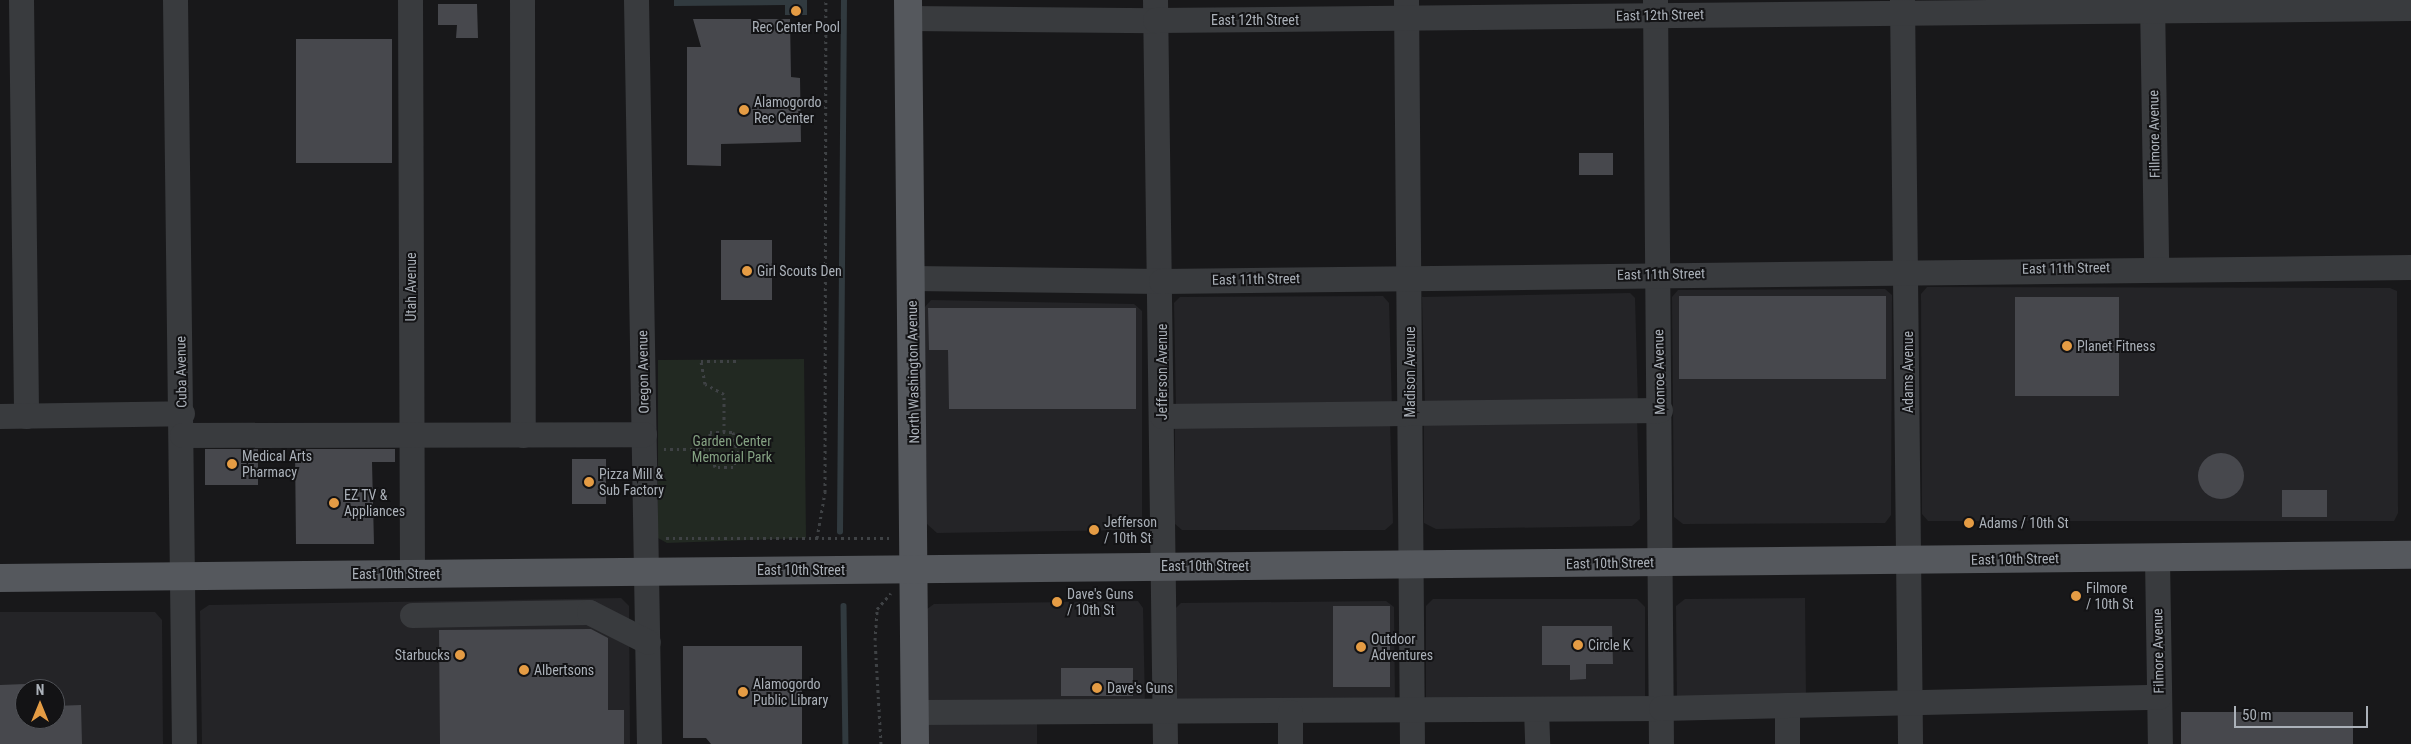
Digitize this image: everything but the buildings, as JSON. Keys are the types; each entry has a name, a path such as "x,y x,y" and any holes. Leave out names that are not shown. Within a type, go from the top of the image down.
{"main road":[{"name":"North Washington Avenue","path":"908,9 915,569 915,744"},
{"name":"East 10th Street","path":"0,578 2411,555"}],"street":[{"path":"21,0 26,416"},
{"name":"Cuba Avenue","path":"175,0 185,576 184,744"},
{"name":"Utah Avenue","path":"410,0 412,574"},
{"path":"522,0 523,435"},
{"name":"Oregon Avenue","path":"636,0 656,441 647,572 649,744"},
{"name":"East 12th Street","path":"908,9 1155,10 1902,6 2411,8"},
{"name":"Adams Avenue","path":"1902,6 1908,271 1910,744"},
{"name":"Fillmore Avenue","path":"2152,6 2156,267"},
{"name":"Monroe Avenue","path":"1655,8 1660,410 1661,744"},
{"name":"Madison Avenue","path":"1406,9 1412,744"},
{"name":"Jefferson Avenue","path":"1155,10 1161,281 1165,744"},
{"name":"East 11th Street","path":"912,278 1161,281 1409,276 2156,267 2411,267"},
{"path":"1162,416 1660,410"},
{"path":"0,416 412,436 523,435 656,441"},
{"name":"Filmore Avenue","path":"2157,558 2160,744"},
{"path":"412,615 589,612 648,642"},
{"path":"915,712 1290,712 1661,708 2159,697"},
{"path":"1787,705 1787,744"},
{"path":"1536,709 1537,744"},
{"path":"1290,712 1290,744"}],"path":[{"path":"817,538 825,492 826,0"},
{"path":"724,432 724,394 705,384 701,361 738,361"},
{"path":"710,432 733,432 738,441 733,467 715,467 710,449 710,432"},
{"path":"661,458 656,441 710,449"},
{"path":"662,534 669,540 890,538"},
{"path":"881,744 875,632 877,609 892,592"}],"shaded area":[{"name":"Rec Center Pool","path":"674,0 807,0 807,15 785,15 785,5 674,6"},
{"path":"1927,287 2390,288 2397,291 2398,513 2394,521 1928,521 1922,514 1921,294"},
{"path":"1885,289 1892,295 1891,515 1885,523 1683,524 1674,517 1672,297 1678,290"},
{"path":"1630,293 1635,298 1638,406 1425,406 1422,297"},
{"path":"1383,296 1389,303 1392,409 1176,408 1174,303 1180,297"},
{"path":"931,300 1134,304 1142,311 1142,520 1133,530 937,533 927,524 924,308"},
{"path":"1637,417 1640,519 1632,526 1436,529 1424,523 1424,419"},
{"path":"1390,421 1393,523 1385,530 1182,530 1175,524 1175,424"},
{"path":"621,598 629,606 630,744 202,744 200,611 209,605"},
{"path":"1805,598 1806,700 1677,702 1676,606 1685,599"},
{"path":"1433,599 1637,599 1645,607 1645,704 1426,704 1426,606"},
{"path":"1138,601 1143,608 1145,706 927,706 927,609 934,604"},
{"path":"1386,601 1394,607 1395,703 1178,703 1176,608 1181,603"},
{"path":"0,612 155,612 162,620 163,744 0,744"},
{"path":"926,716 1037,716 1037,744 926,744"}],"green space":[{"name":"Garden Center Memorial Park","path":"804,359 806,538 667,543 658,538 658,360"}],"waterway":[{"path":"840,532 844,0"},
{"path":"844,606 846,744"}],"place":[{"name":"Rec Center Pool","path":"796,11"},
{"name":"Alamogordo Rec Center","path":"744,110"},
{"name":"Girl Scouts Den","path":"747,271"},
{"name":"Planet Fitness","path":"2067,346"},
{"name":"Medical Arts Pharmacy","path":"232,464"},
{"name":"Pizza Mill & Sub Factory","path":"589,482"},
{"name":"EZ TV & Appliances","path":"334,503"},
{"name":"Adams / 10th St","path":"1969,523"},
{"name":"Jefferson / 10th St","path":"1094,530"},
{"name":"Filmore / 10th St","path":"2076,596"},
{"name":"Dave's Guns / 10th St","path":"1057,602"},
{"name":"Circle K","path":"1578,645"},
{"name":"Outdoor Adventures","path":"1361,647"},
{"name":"Starbucks","path":"460,655"},
{"name":"Albertsons","path":"524,670"},
{"name":"Dave's Guns","path":"1097,688"},
{"name":"Alamogordo Public Library","path":"743,692"}]}
